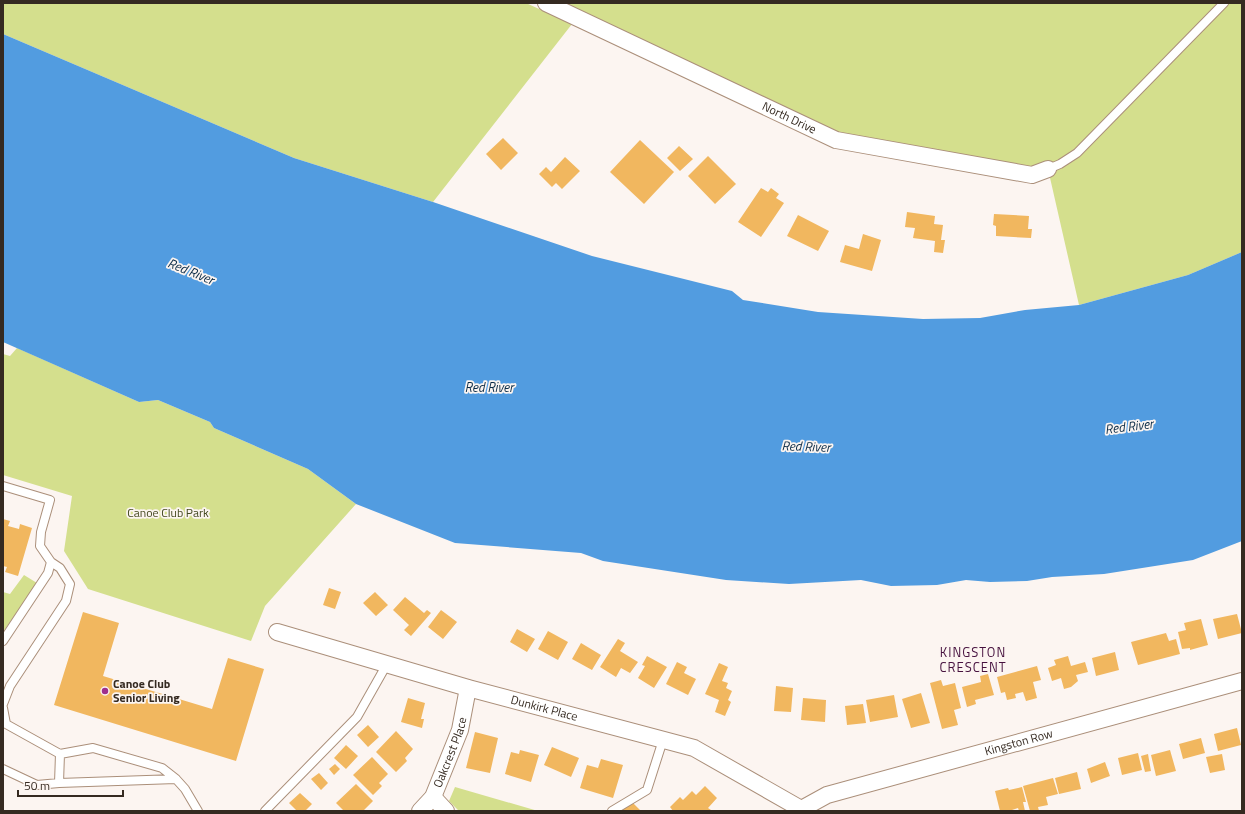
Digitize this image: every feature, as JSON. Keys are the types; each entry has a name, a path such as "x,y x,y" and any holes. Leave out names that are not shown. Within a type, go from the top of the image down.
{"street":[{"name":"North Drive","path":"546,3 836,140 1032,175 1048,169"},
{"name":"Dunkirk Place","path":"277,632 468,688 694,748 800,810"},
{"name":"Kingston Row","path":"800,810 827,795 1242,681"},
{"name":"Oakcrest Place","path":"420,811 433,797 460,730 468,688"},
{"path":"433,797 446,811"}],"lane":[{"path":"1048,169 1060,164 1077,153 1224,3"},
{"path":"3,486 50,500 41,532 40,546 51,562 60,568 70,584 66,601 10,686 3,704"},
{"path":"3,641 48,573 51,562"},
{"path":"265,811 357,717 387,664"},
{"path":"3,708 6,724 60,754 93,748 162,768 176,779 185,789 198,811"},
{"path":"612,811 647,790 663,740"},
{"path":"59,783 60,754"},
{"path":"3,769 37,785 176,779"}],"green space":[{"path":"3,3 526,3 572,24 433,202 294,158 3,34"},
{"path":"550,3 1242,3 1242,252 1188,275 1079,305 1048,169 836,140"},
{"name":"Canoe Club Park","path":"17,348 139,402 158,400 210,422 214,428 308,469 356,504 265,606 251,641 88,589 64,551 72,496 3,475 3,354 10,356"},
{"path":"24,575 37,583 3,632 3,592 10,594"},
{"path":"455,787 538,811 459,811 449,801"}],"water":[{"name":"Red River","path":"3,34 294,158 433,202 592,256 732,291 743,300 818,312 923,319 980,318 1025,310 1079,305 1188,275 1242,252 1242,541 1193,560 1104,574 1052,577 1027,581 990,582 966,580 937,585 891,586 861,580 789,584 726,580 603,561 581,553 455,543 356,504 308,469 214,428 210,422 158,400 139,402 3,342"}],"building":[{"path":"503,138 518,153 501,170 486,154"},
{"path":"640,140 674,172 644,204 610,172"},
{"path":"679,146 693,159 680,171 667,158"},
{"path":"708,156 736,184 715,204 688,176"},
{"path":"565,157 580,171 562,189 556,183 552,187 539,174 546,167 551,172"},
{"path":"761,188 768,192 771,188 779,194 776,198 784,203 761,237 738,222"},
{"path":"907,212 935,216 934,224 943,225 941,240 945,240 943,253 934,252 935,241 913,238 915,228 905,227"},
{"path":"994,214 1029,216 1028,229 1032,229 1031,238 996,236 996,226 993,225"},
{"path":"798,215 829,231 818,251 787,236"},
{"path":"863,234 881,240 872,271 840,262 845,245 859,249"},
{"path":"3,519 10,521 8,526 19,529 20,524 32,528 18,576 5,572 7,567 3,566"},
{"path":"329,588 341,592 335,609 323,605"},
{"path":"375,592 388,605 376,616 363,603"},
{"path":"405,597 424,613 427,610 431,613 411,636 404,630 409,625 393,610"},
{"path":"441,610 457,622 443,639 428,627"},
{"name":"Canoe Club Senior Living","path":"83,612 119,623 103,676 212,709 228,658 264,669 236,761 54,705"},
{"path":"1237,614 1242,633 1218,639 1213,619"},
{"path":"1201,619 1208,645 1190,650 1190,648 1182,649 1178,632 1186,630 1184,623"},
{"path":"517,629 535,639 527,652 510,642"},
{"path":"548,631 568,642 558,660 538,649"},
{"path":"1166,633 1169,641 1176,639 1180,654 1138,665 1131,642"},
{"path":"618,639 625,643 620,651 638,662 630,673 621,668 616,677 600,667"},
{"path":"581,643 601,655 592,670 572,659"},
{"path":"1115,652 1119,670 1096,676 1092,658"},
{"path":"647,656 667,667 654,688 638,678 645,666 642,665"},
{"path":"1068,656 1071,666 1085,662 1088,672 1076,675 1078,681 1071,687 1064,689 1061,678 1052,681 1048,668 1056,665 1054,660"},
{"path":"677,662 687,667 684,673 696,679 688,695 666,684"},
{"path":"719,663 728,667 722,681 728,683 726,688 732,691 728,700 731,702 725,716 715,712 719,700 705,694"},
{"path":"1037,666 1041,680 1033,682 1037,698 1026,701 1023,692 1015,694 1016,698 1007,700 1005,692 1001,693 997,677"},
{"path":"988,674 994,695 975,700 976,704 967,707 962,687 981,682 980,676"},
{"path":"941,680 943,686 955,683 961,708 954,710 958,725 942,729 930,683"},
{"path":"776,686 793,688 791,712 774,711"},
{"path":"921,693 930,723 911,728 902,699"},
{"path":"894,695 898,717 870,722 866,700"},
{"path":"408,698 425,703 421,719 424,719 422,728 401,722"},
{"path":"803,698 826,700 825,722 801,720"},
{"path":"863,704 866,723 847,725 845,706"},
{"path":"368,725 379,737 368,747 357,735"},
{"path":"1237,728 1241,745 1218,751 1214,734"},
{"path":"396,731 413,749 405,758 407,761 396,772 376,752"},
{"path":"475,732 498,738 490,773 466,768"},
{"path":"1201,738 1205,753 1183,759 1179,744"},
{"path":"346,745 358,756 346,769 334,758"},
{"path":"552,747 579,758 571,777 544,765"},
{"path":"520,750 539,755 531,782 505,774 511,752 519,754"},
{"path":"1170,750 1176,771 1156,776 1151,755"},
{"path":"1138,753 1142,770 1122,775 1118,758"},
{"path":"1148,754 1151,771 1145,772 1141,756"},
{"path":"1222,754 1225,770 1210,773 1206,757"},
{"path":"372,757 388,774 379,783 382,786 373,795 353,775"},
{"path":"601,759 623,765 613,798 580,788 587,765 598,768"},
{"path":"1105,762 1110,776 1091,783 1087,769"},
{"path":"335,764 340,769 334,775 329,769"},
{"path":"1077,772 1081,789 1059,794 1055,778"},
{"path":"319,773 328,783 321,790 311,779"},
{"path":"1053,778 1058,794 1046,797 1048,805 1038,807 1039,811 1030,811 1023,786"},
{"path":"356,784 373,801 363,811 344,811 336,803"},
{"path":"705,786 717,798 708,808 711,810 710,811 673,811 670,807 680,797 683,800 692,791 696,795"},
{"path":"1022,787 1026,802 1023,802 1025,811 1019,811 1018,808 1009,811 1000,811 995,791"},
{"path":"300,793 312,804 305,811 297,811 289,803"},
{"path":"631,801 641,811 622,811"}],"place":[{"name":"Canoe Club Senior Living","path":"105,691"}],"district":[{"name":"KINGSTON CRESCENT","path":"973,660"}]}
